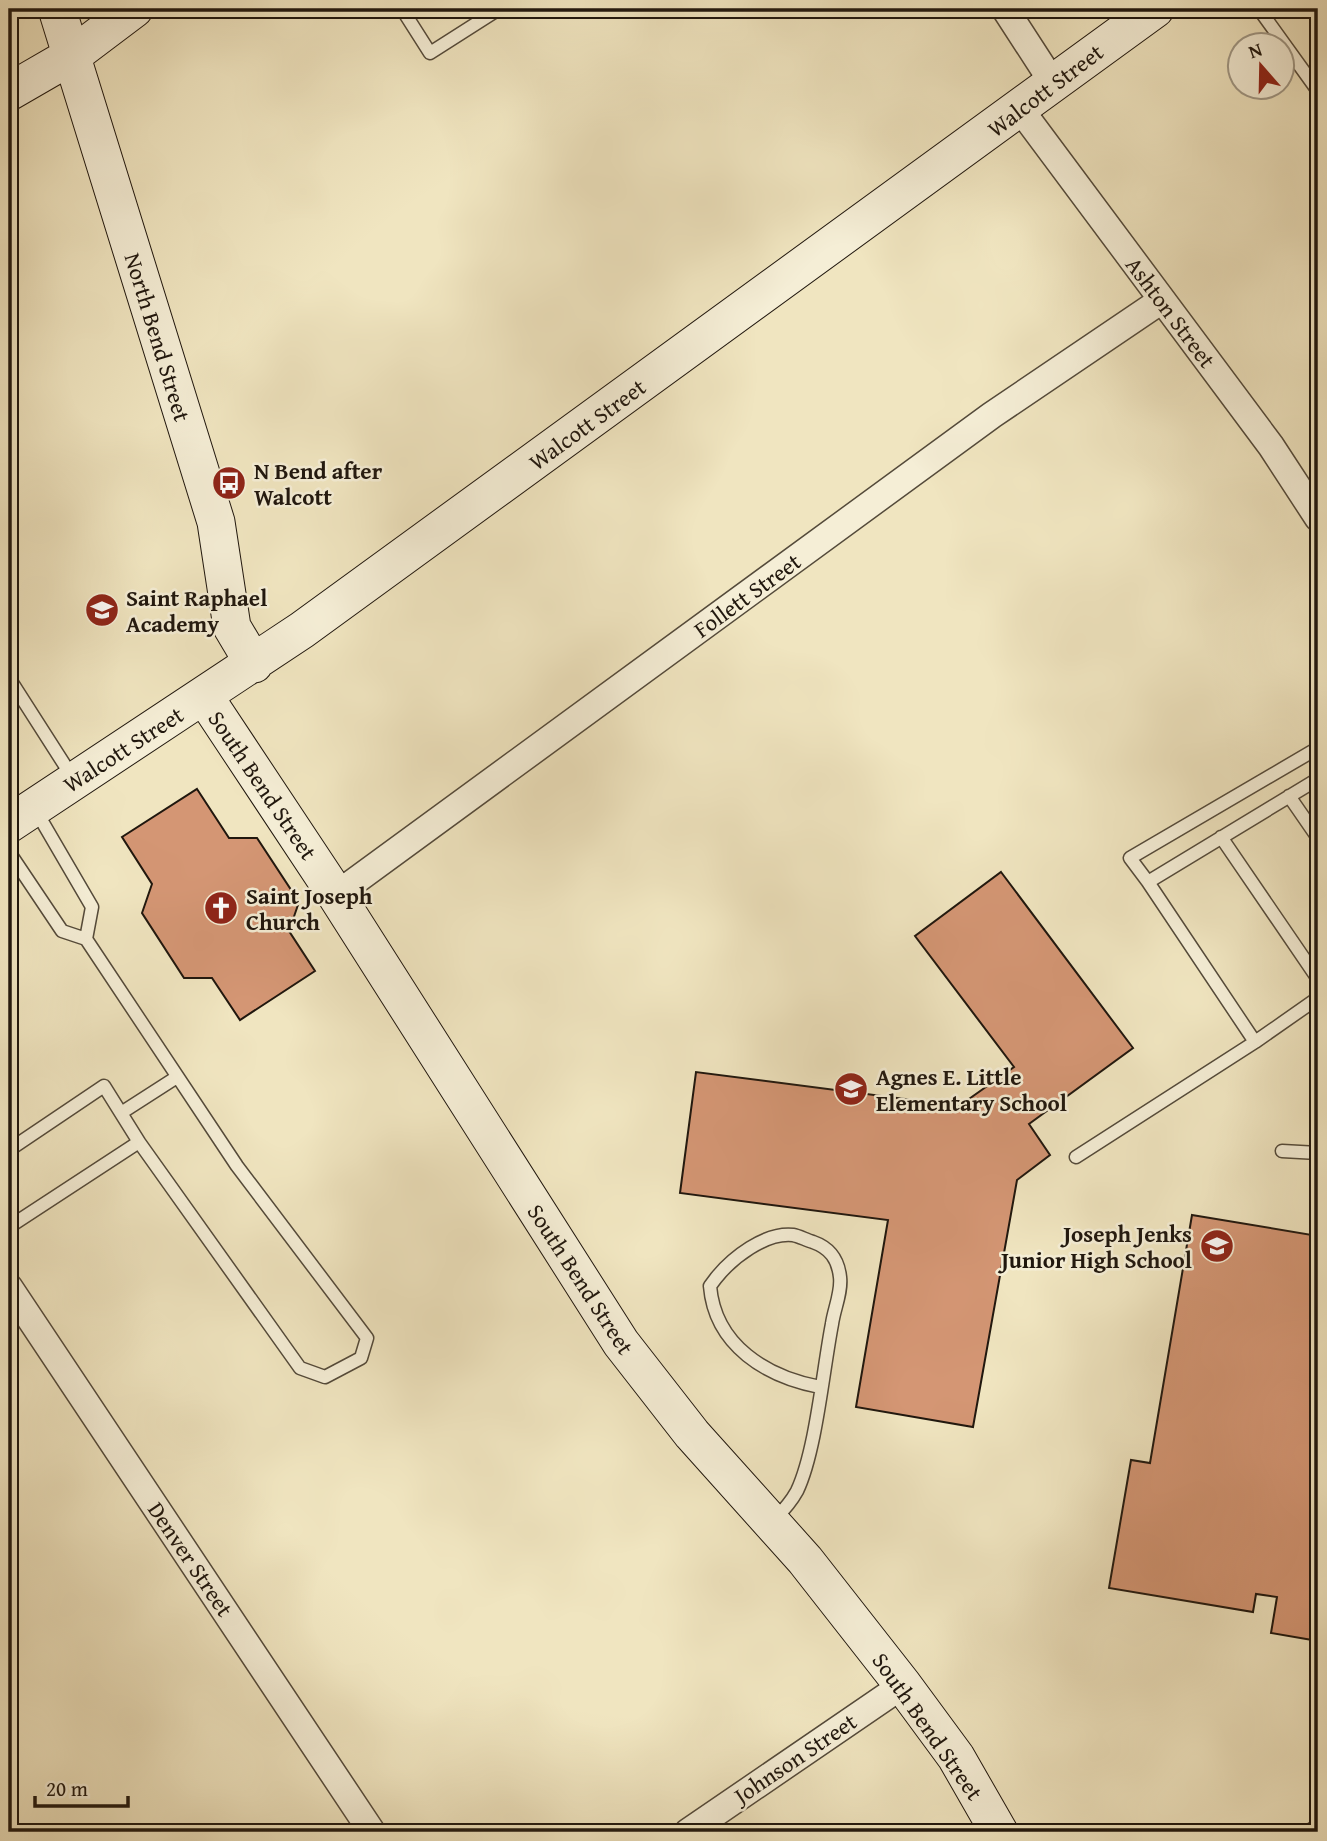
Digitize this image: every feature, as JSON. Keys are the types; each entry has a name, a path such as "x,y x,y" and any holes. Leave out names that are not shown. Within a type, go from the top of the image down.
{"street":[{"name":"North Bend Street","path":"57,9 216,522 232,627 254,664"},
{"path":"9,92 73,55 134,9"},
{"path":"1005,9 1053,83"},
{"name":"Walcott Street","path":"21,816 254,664 1155,9"},
{"name":"Ashton Street","path":"1020,109 1272,446 1318,518"},
{"name":"Follett Street","path":"336,895 992,415 1162,300"},
{"name":"South Bend Street","path":"204,696 336,895 621,1343 692,1434 771,1523 903,1685 956,1758 999,1832"},
{"name":"Denver Street","path":"9,1287 372,1832"},
{"name":"Johnson Street","path":"697,1830 903,1685"}],"lane":[{"path":"402,9 430,53 499,9"},
{"path":"1259,9 1318,91"},
{"path":"9,678 75,781"},
{"path":"1255,1042 1130,858 1318,748"},
{"path":"1148,882 1318,779"},
{"path":"1289,796 1318,838"},
{"path":"21,816 92,907 86,939"},
{"path":"1221,837 1318,979"},
{"path":"9,852 62,931 86,939 237,1166 367,1338 361,1357 325,1377 300,1368 139,1142 104,1086 9,1150"},
{"path":"1076,1157 1255,1042 1318,998"},
{"path":"121,1113 177,1077"},
{"path":"9,1227 139,1142"},
{"path":"1282,1151 1318,1153"},
{"path":"771,1523 797,1491 820,1387 840,1289 836,1262 831,1252 792,1235 765,1240 723,1269 710,1286 715,1310 731,1341 757,1363 785,1379 820,1387"},
{"path":"1307,1832 1318,1825"}],"building":[{"name":"Saint Joseph Church","path":"197,789 229,838 257,838 299,902 289,931 315,971 240,1020 212,978 184,978 142,913 152,884 122,837"},
{"path":"1001,872 1133,1048 1029,1124 1050,1155 1017,1180 973,1427 856,1407 888,1220 680,1193 696,1072 959,1106 1014,1067 915,936"},
{"path":"1192,1215 1318,1236 1318,1641 1271,1633 1277,1597 1256,1594 1253,1612 1109,1588 1131,1460 1150,1463"}],"place":[{"name":"N Bend after Walcott","path":"229,483"},
{"name":"Saint Raphael Academy","path":"102,610"},
{"name":"Saint Joseph Church","path":"221,908"},
{"name":"Agnes E. Little Elementary School","path":"851,1089"},
{"name":"Joseph Jenks Junior High School","path":"1217,1246"}]}
